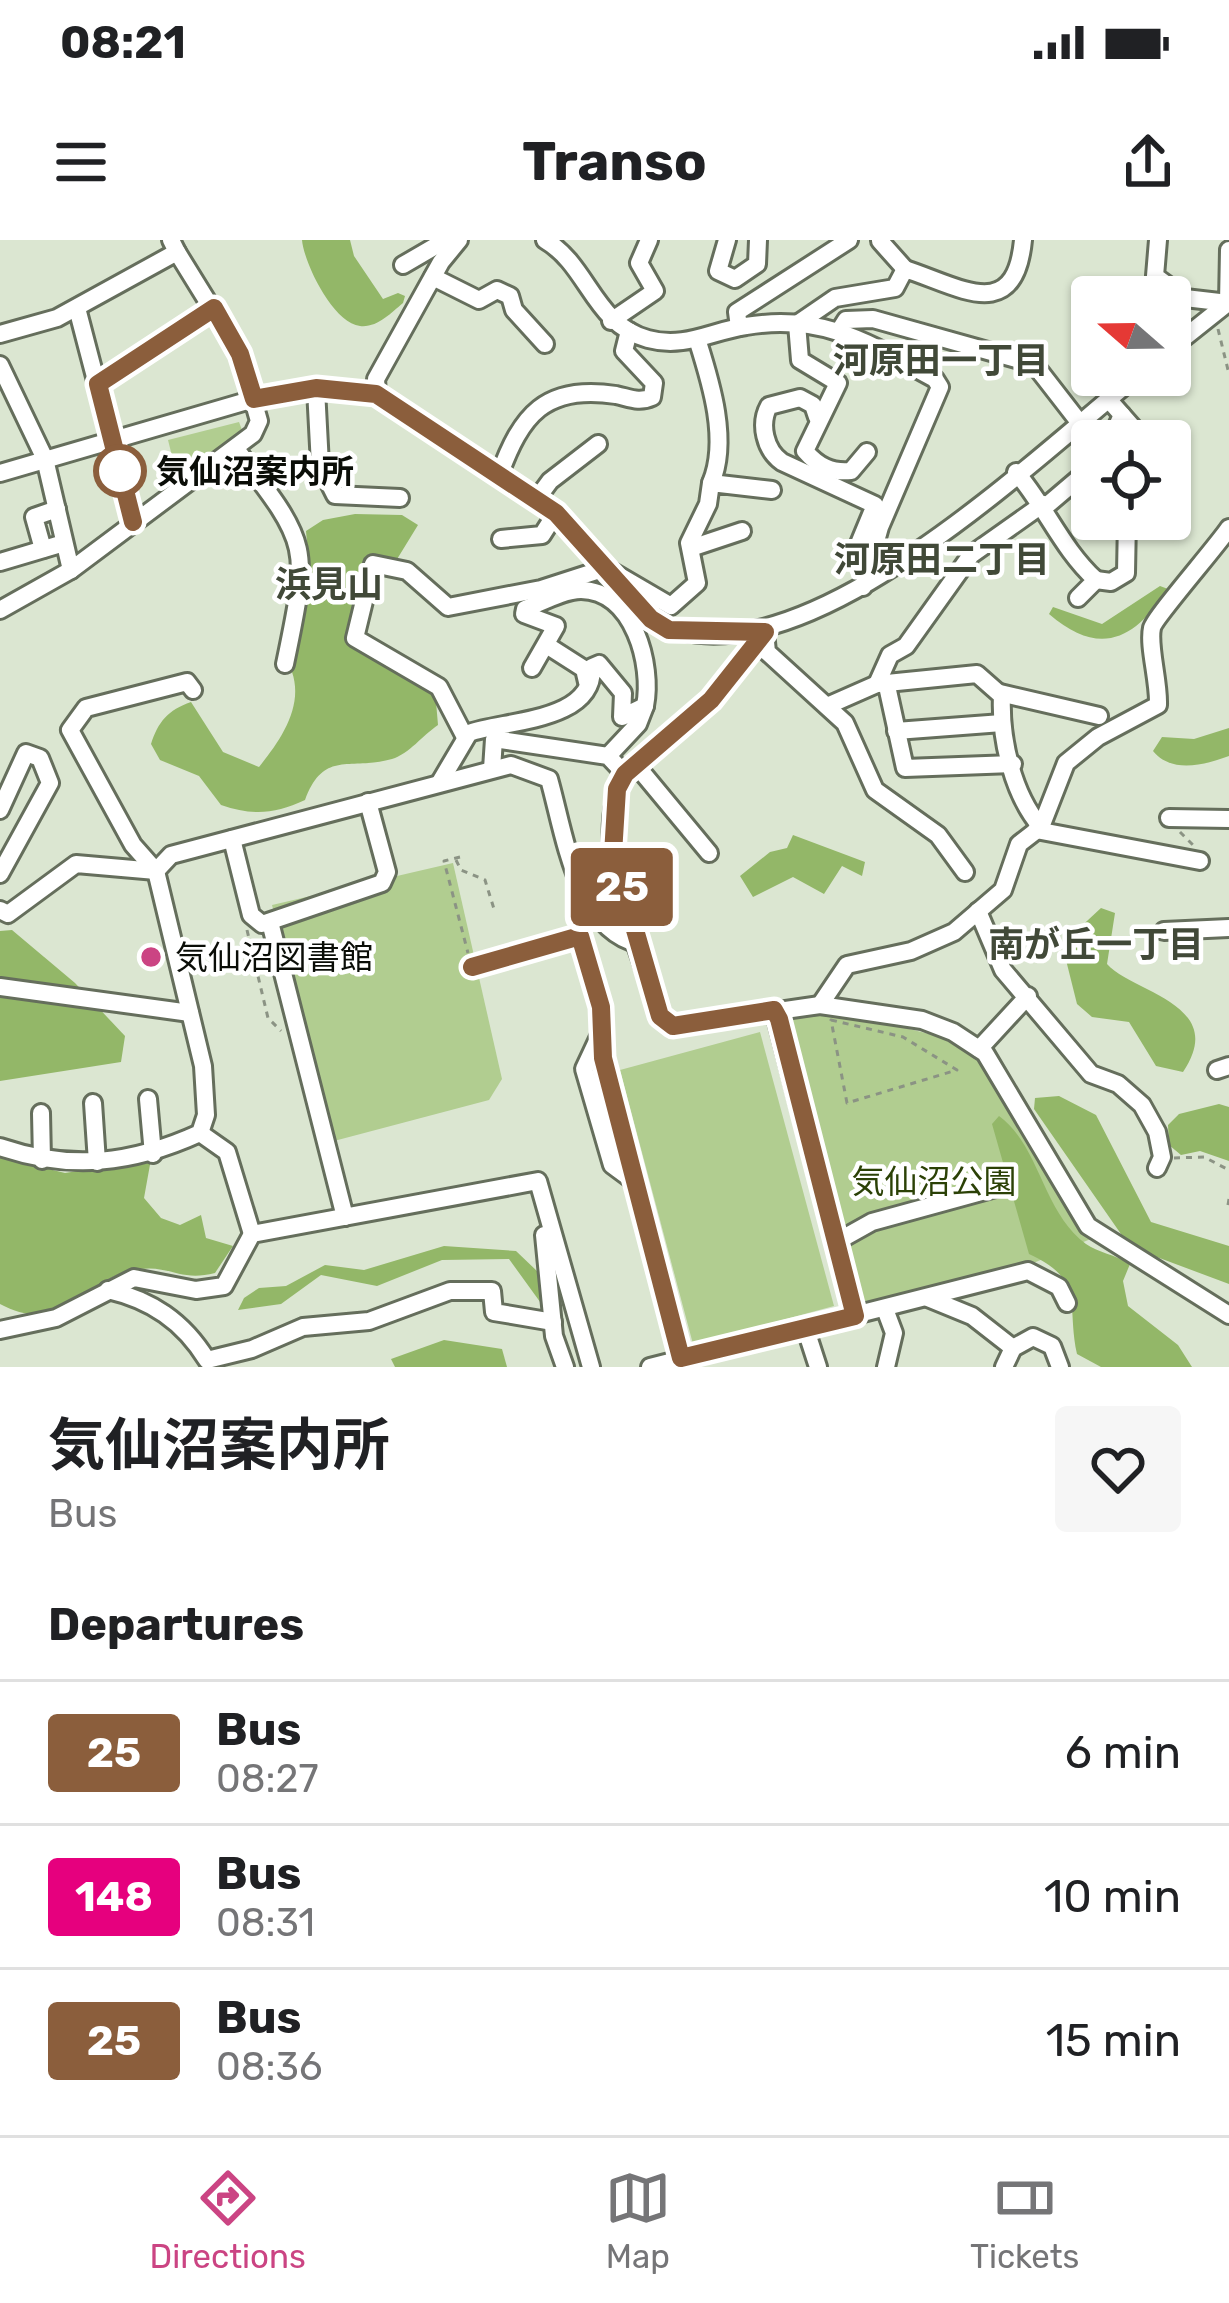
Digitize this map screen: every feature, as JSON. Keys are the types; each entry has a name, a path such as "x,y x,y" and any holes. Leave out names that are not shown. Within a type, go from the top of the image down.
{"street":[{"path":"403,265 446,240"},
{"path":"376,394 376,379 459,240"},
{"path":"611,321 656,291 639,263 650,240"},
{"path":"727,240 718,271 735,279 757,263 758,240"},
{"path":"739,327 737,312 849,240"},
{"path":"880,241 905,269 986,296 1007,289 1020,268 1022,240"},
{"path":"1158,240 1155,276 1185,298 1224,306"},
{"path":"550,241 565,251 611,321 650,340 698,342 739,327 842,328 935,379 940,387 868,559 863,587"},
{"path":"0,334 77,308 174,246 240,354 259,421 236,449 71,570 0,610"},
{"path":"1191,332 1224,306 1229,250"},
{"path":"797,324 842,293 895,288 905,269"},
{"path":"434,277 479,299 497,290 510,296 514,310 545,344"},
{"path":"77,308 133,522"},
{"path":"98,384 214,308"},
{"path":"842,328 846,320 873,319 1034,364 1077,420"},
{"path":"797,324 800,360 838,383 817,417 805,451 816,464 837,472 851,471 866,452"},
{"path":"500,476 520,426 542,402 597,395 643,401 652,397 654,383 624,351 628,331"},
{"path":"465,737 439,687 355,638 373,564 406,571 448,607 541,589 606,568 671,606 697,584 691,548 717,469 713,388 698,342"},
{"path":"0,365 45,459 71,570"},
{"path":"316,388 320,465 335,495 400,498"},
{"path":"0,473 254,399 316,388 376,394 556,513 637,609 669,630 765,632 890,573 1071,428"},
{"path":"1082,420 1112,396"},
{"path":"817,417 813,404 800,398 769,406 763,417 766,438 772,455 782,462 870,499 875,506 858,546"},
{"path":"1108,399 1126,420"},
{"path":"1120,420 1122,416"},
{"path":"536,500 550,481 598,444"},
{"path":"236,449 288,518 301,550 304,575 285,664"},
{"path":"1016,472 1044,506 1072,558 1096,580 1111,582 1126,573 1127,540"},
{"path":"711,483 772,490"},
{"path":"1013,764 905,768 882,685 890,655 906,646 970,555 1071,484"},
{"path":"43,549 34,517 57,508"},
{"path":"501,539 542,536 556,513"},
{"path":"820,1005 847,965 911,951 954,932 1003,890 1019,844 1038,828 1066,764 1098,736 1158,705 1160,672 1150,633 1156,615 1194,579 1229,528"},
{"path":"691,548 742,531"},
{"path":"0,562 64,542"},
{"path":"1078,598 1096,580"},
{"path":"532,668 556,626 524,614 525,609 582,590 601,596 640,637 649,685 645,706 638,724 608,756"},
{"path":"765,632 767,652 845,723 875,790 938,835 964,872"},
{"path":"765,632 711,700 631,769 614,806 613,854 660,1016 673,1026 820,1005 922,1020 979,1049 1088,1226 1229,1315"},
{"path":"548,646 584,669 585,695"},
{"path":"585,695 592,667 599,664 623,693 622,717 645,706"},
{"path":"826,706 882,685 960,672 977,674 1000,693 1099,716"},
{"path":"0,1147 42,1160 97,1162 153,1154 200,1133 206,1114 203,1066 156,871 133,845 70,730 86,708 187,682 193,690"},
{"path":"1000,693 1021,804 1038,828 1196,860"},
{"path":"440,782 465,737 502,722 528,722 585,695"},
{"path":"896,731 1003,723"},
{"path":"494,739 535,729"},
{"path":"494,739 608,756 631,769 709,853"},
{"path":"492,769 494,739"},
{"path":"0,810 26,753 40,758 50,783 0,874"},
{"path":"156,871 171,855 492,769 530,768 549,778 583,893 619,939 639,944"},
{"path":"263,922 382,883 387,872 368,802"},
{"path":"1169,818 1229,819"},
{"path":"232,839 299,1038 345,1217"},
{"path":"0,910 8,914 24,906 76,864 156,871"},
{"path":"978,911 1003,970 1091,1074 1118,1084 1142,1105 1159,1161"},
{"path":"1164,932 1229,928"},
{"path":"472,967 580,936 617,1112 681,1358"},
{"path":"0,987 190,1012"},
{"path":"979,1049 1028,996"},
{"path":"774,1010 855,1316"},
{"path":"602,1031 584,1069 612,1165 635,1181"},
{"path":"148,1099 153,1154"},
{"path":"93,1103 97,1162"},
{"path":"598,1117 617,1112"},
{"path":"37,1116 42,1160"},
{"path":"0,1330 56,1318 134,1278 196,1290 224,1286 252,1234 227,1152 200,1133"},
{"path":"252,1234 538,1181 591,1367"},
{"path":"838,1241 872,1222 996,1188"},
{"path":"542,1193 553,1322 566,1367"},
{"path":"650,1367 681,1358 714,1360 855,1316 1028,1271 1059,1287 1067,1304"},
{"path":"108,1291 141,1295 194,1338 207,1360 253,1349 303,1327 369,1321 450,1292 492,1291 494,1312 553,1322"},
{"path":"927,1298 972,1316 1013,1348"},
{"path":"885,1309 894,1333 886,1367"},
{"path":"806,1330 818,1367"},
{"path":"1004,1367 1013,1348 1033,1337 1052,1346 1060,1367"}],"path":[{"path":"1224,306 1229,374"},
{"path":"1169,818 1172,828 1192,839 1196,860"},
{"path":"472,967 444,861 458,858 461,870 485,880 494,909"},
{"path":"263,922 246,931 268,1018 277,1030 299,1038"},
{"path":"831,1020 903,1037 957,1070 847,1103 831,1020"},
{"path":"1159,1161 1204,1157 1229,1170"}],"green space":[{"path":"302,240 350,240 354,256 383,299 398,293 405,296 403,303 372,325 350,322 322,291"},
{"path":"239,422 242,430 178,480 168,440"},
{"path":"355,514 402,515 418,525 391,569 375,567 361,644 435,690 438,725 392,759 330,768 312,784 305,800 294,805 254,812 221,805 199,776 160,760 151,744 157,729 170,713 191,702 223,752 259,767 282,735 295,698 292,672 310,577 306,531 323,520"},
{"path":"1160,586 1168,589 1155,607 1129,631 1114,637 1084,636 1049,614 1053,607 1102,624"},
{"path":"1229,728 1229,756 1179,765 1153,751 1162,737 1194,739"},
{"path":"793,835 865,862 862,876 842,866 824,894 793,877 753,897 740,876 770,852 787,848"},
{"path":"453,863 502,1079 489,1100 334,1141 272,905"},
{"path":"1101,908 1115,913 1107,964 1172,1003 1194,1031 1194,1049 1183,1072 1156,1066 1129,1022 1092,1017 1077,1004 1064,952 1074,933"},
{"path":"12,930 75,983 125,1036 121,1062 0,1081 0,931"},
{"name":"気仙沼公園","path":"846,1013 953,1040 982,1058 1093,1238 1031,1264 861,1309 782,1015"},
{"path":"760,1032 834,1306 693,1344 620,1070"},
{"path":"1059,1096 1096,1115 1151,1222 1229,1246 1229,1284 1130,1247 1034,1109 1035,1098"},
{"path":"1219,1104 1229,1107 1229,1161 1200,1151 1181,1155 1169,1145 1168,1125 1179,1114"},
{"path":"999,1116 1024,1144 1072,1231 1090,1247 1130,1264 1123,1281 1128,1306 1178,1345 1192,1367 1101,1367 1077,1354 1066,1284 1029,1254 992,1124"},
{"path":"0,1157 65,1173 151,1159 144,1198 161,1218 180,1225 201,1215 206,1238 233,1246 215,1273 193,1276 140,1269 104,1282 58,1310 22,1313 0,1304"},
{"path":"444,1246 516,1251 538,1272 543,1306 509,1259 442,1260 377,1286 321,1275 281,1304 238,1310 244,1298 259,1288 286,1286 325,1265 364,1270"},
{"path":"444,1340 502,1349 507,1367 395,1367 391,1359"}],"bus line":[{"name":"25","path":"133,522 98,384 214,308 240,354 254,399 316,388 376,394 556,513 637,609 651,619 669,630 765,632 711,700 625,774 614,806 613,854 660,1016 673,1026 774,1010 779,1019 855,1316 681,1358 603,1058 601,1007 580,936 472,967"}],"place":[{"name":"気仙沼案内所","path":"120,471"},
{"name":"気仙沼図書館","path":"151,957"}],"district":[{"name":"河原田一丁目","path":"941,360"},
{"name":"河原田二丁目","path":"942,559"},
{"name":"浜見山","path":"329,584"},
{"name":"南が丘一丁目","path":"1096,944"}]}
